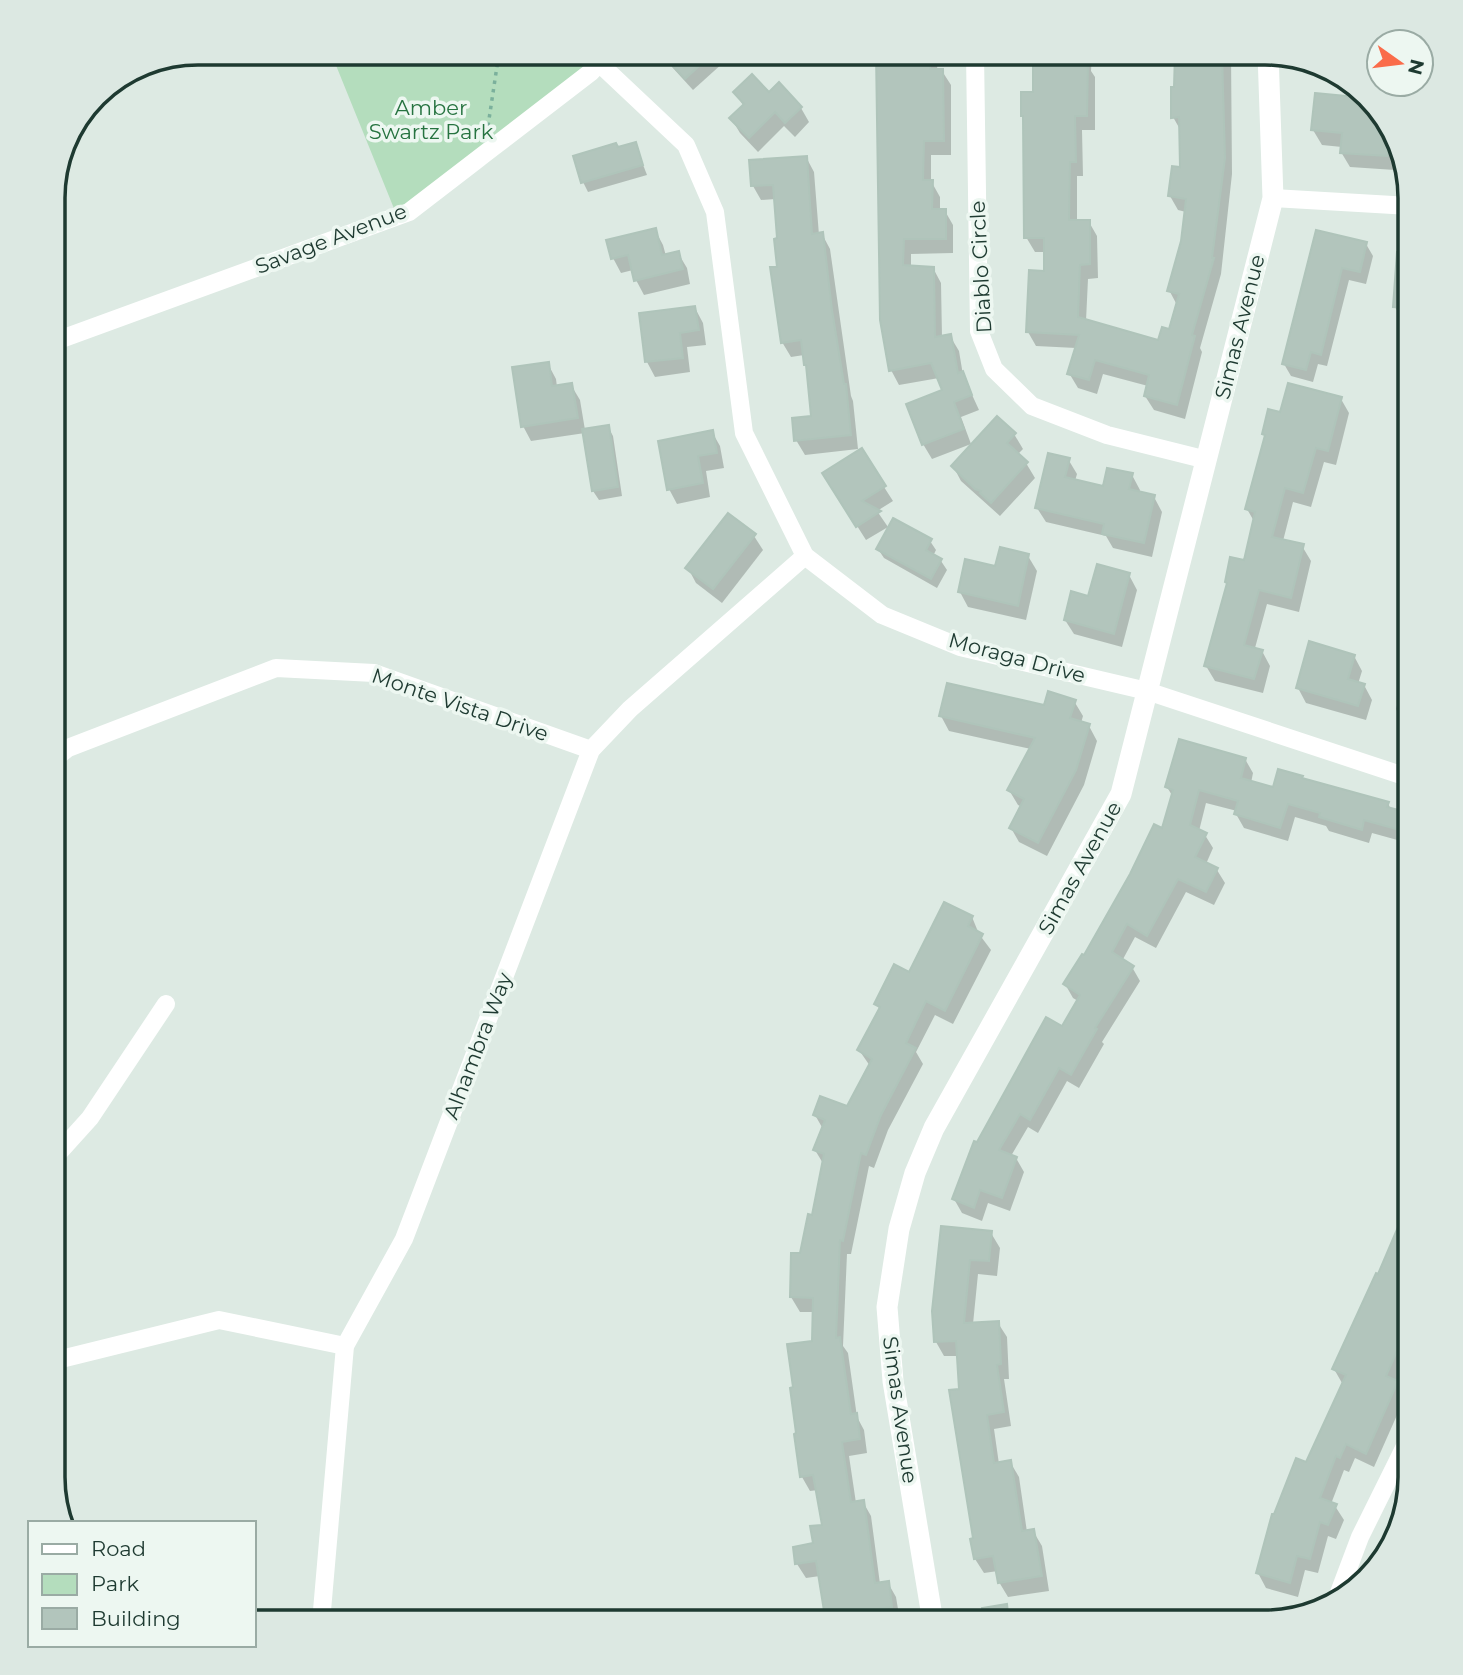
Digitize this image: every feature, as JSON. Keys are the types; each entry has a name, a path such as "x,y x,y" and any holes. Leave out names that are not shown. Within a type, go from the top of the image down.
{"street":[{"name":"Savage Avenue","path":"65,338 409,212 596,65"},
{"name":"Moraga Drive","path":"612,65 687,145 715,212 744,433 805,556 882,615 960,647 1147,691 1398,774"},
{"name":"Diablo Circle","path":"975,65 979,331 994,369 1032,406 1107,435 1207,460"},
{"name":"Simas Avenue","path":"931,1610 892,1369 887,1307 899,1228 915,1173 934,1128 1121,794 1273,198 1268,65"},
{"path":"1273,198 1398,205"},
{"name":"Alhambra Way","path":"322,1610 345,1346 404,1239 591,750 630,709 805,556"},
{"name":"Monte Vista Drive","path":"65,750 276,668 374,673 591,750"},
{"path":"65,1145 90,1118 166,1004"},
{"path":"65,1358 219,1320 345,1346"},
{"path":"1341,1586 1360,1537 1398,1460"}],"path":[{"path":"487,152 483,142 494,96 498,65"}],"green space":[{"name":"Amber Swartz Park","path":"336,65 592,65 538,120 484,166 447,188 395,211"}],"building":[{"path":"672,65 700,65 685,79"},
{"path":"876,65 930,65 930,69 943,69 944,141 924,141 923,180 933,180 932,209 946,209 946,239 904,239 903,265 934,267 935,337 951,334 958,373 963,371 972,395 954,402 964,429 922,445 906,404 942,390 931,363 889,371 880,320"},
{"path":"1033,65 1088,65 1087,116 1075,116 1076,162 1070,162 1069,220 1090,220 1090,264 1080,265 1078,317 1158,340 1162,327 1169,329 1179,294 1167,291 1181,241 1186,199 1168,196 1172,166 1180,167 1179,117 1171,118 1171,87 1174,87 1175,65 1222,65 1225,158 1214,258 1192,335 1195,336 1177,405 1144,396 1149,375 1095,360 1089,380 1067,374 1079,335 1026,332 1029,270 1044,271 1044,238 1024,238 1021,116 1021,92 1033,92"},
{"path":"752,74 769,92 779,82 802,107 785,123 775,112 749,138 729,118 744,104 733,92"},
{"path":"1315,93 1353,98 1376,124 1389,150 1387,156 1340,153 1342,133 1311,130"},
{"path":"636,142 643,165 581,183 573,156 616,143 618,147"},
{"path":"807,156 812,234 823,232 851,435 794,441 792,418 811,416 806,365 801,340 781,343 770,267 777,267 773,185 751,186 749,160"},
{"path":"656,228 662,255 679,251 683,269 634,281 628,255 611,259 606,240"},
{"path":"1316,230 1367,242 1360,272 1342,268 1321,355 1311,352 1306,370 1282,364"},
{"path":"1397,252 1398,252 1398,307 1393,307"},
{"path":"695,306 699,330 680,333 683,358 645,362 639,313"},
{"path":"549,362 552,386 572,383 578,418 521,427 512,367"},
{"path":"1288,383 1342,397 1328,451 1316,448 1303,493 1285,488 1272,537 1304,544 1291,598 1259,590 1244,645 1263,650 1254,679 1204,666 1227,583 1225,582 1230,557 1244,560 1255,512 1245,509 1265,435 1262,434 1268,409 1280,412"},
{"path":"997,416 1016,433 1007,443 1028,462 991,503 951,466"},
{"path":"609,425 618,487 592,491 582,429"},
{"path":"713,430 717,453 698,456 703,483 667,490 658,441"},
{"path":"862,448 886,486 862,501 881,511 856,527 822,473"},
{"path":"1048,453 1070,458 1065,477 1103,486 1107,468 1133,473 1129,489 1155,495 1144,543 1102,534 1104,524 1035,508"},
{"path":"728,513 756,534 713,589 685,568"},
{"path":"893,518 932,539 926,550 942,559 931,579 876,549"},
{"path":"1000,547 1029,554 1018,606 958,592 965,559 995,566"},
{"path":"1097,564 1130,573 1114,634 1064,620 1071,591 1088,596"},
{"path":"1309,641 1355,655 1348,679 1365,684 1358,706 1296,688"},
{"path":"947,683 1044,705 1048,691 1076,700 1070,718 1090,724 1076,770 1038,843 1009,828 1024,799 1007,790 1035,738 939,716"},
{"path":"1179,739 1246,758 1241,778 1273,787 1278,769 1389,802 1387,807 1398,810 1398,830 1364,820 1362,830 1319,817 1320,813 1288,804 1280,828 1234,814 1238,801 1199,790 1190,825 1207,833 1195,857 1218,868 1206,892 1178,879 1147,936 1127,924 1112,952 1134,966 1095,1028 1097,1029 1071,1075 1059,1068 1030,1120 1020,1114 999,1150 1017,1157 1002,1198 980,1190 974,1208 952,1199 974,1141 977,1142 1046,1017 1062,1026 1080,995 1063,984 1082,954 1084,955 1130,874 1154,824 1162,828 1173,790 1165,787"},
{"path":"944,902 973,916 968,926 983,934 945,1011 926,1001 906,1043 916,1048 881,1115 866,1155 861,1153 843,1241 840,1240 836,1338 840,1337 851,1414 857,1413 860,1439 842,1442 851,1502 864,1500 875,1583 889,1581 892,1607 872,1610 824,1610 816,1561 795,1564 793,1547 813,1543 810,1526 822,1525 813,1475 800,1477 794,1434 790,1388 793,1387 787,1344 812,1341 813,1298 790,1297 791,1253 800,1253 808,1214 812,1215 824,1154 813,1150 825,1120 813,1115 820,1096 847,1106 872,1059 857,1050 880,1007 874,1004 894,964 909,972"},
{"path":"941,1226 992,1231 989,1261 970,1260 964,1323 999,1321 1001,1364 997,1365 1004,1412 987,1415 994,1463 1011,1460 1022,1531 1034,1529 1042,1576 998,1583 993,1556 974,1559 949,1390 959,1389 956,1341 934,1342 932,1311"},
{"path":"1398,1227 1398,1349 1386,1376 1398,1381 1366,1454 1346,1444 1340,1458 1336,1456 1320,1498 1337,1504 1328,1525 1320,1522 1310,1559 1297,1556 1290,1583 1256,1573 1272,1514 1296,1458 1306,1462 1346,1375 1332,1369 1376,1273 1378,1274"},
{"path":"1007,1604 1008,1610 982,1610"}]}
